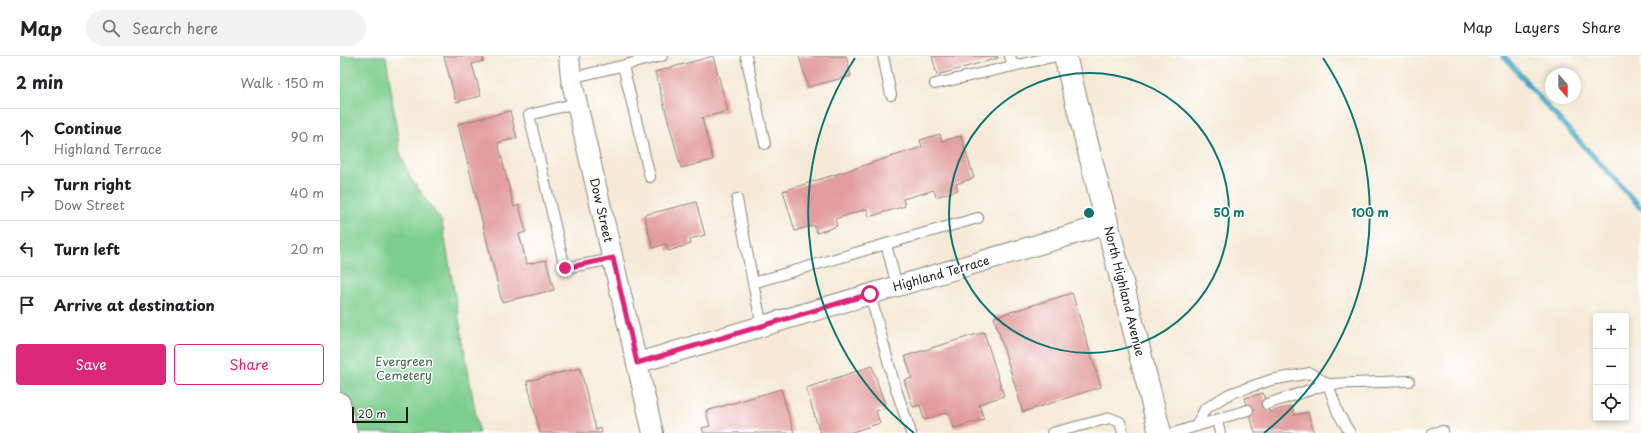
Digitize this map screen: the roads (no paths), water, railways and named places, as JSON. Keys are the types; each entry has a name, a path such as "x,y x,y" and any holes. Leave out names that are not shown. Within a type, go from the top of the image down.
{"street":[{"name":"Dow Street","path":"569,56 577,103 653,433"},
{"name":"North Highland Avenue","path":"1065,56 1160,433"},
{"name":"Highland Terrace","path":"637,363 1108,224"},
{"path":"340,403 347,432 342,433"}],"lane":[{"path":"572,78 662,56"},
{"path":"746,56 765,144"},
{"path":"883,56 891,95"},
{"path":"1010,56 1013,66"},
{"path":"935,84 1056,56"},
{"path":"623,66 650,177"},
{"path":"577,103 529,115 565,268 613,258"},
{"path":"737,199 762,326"},
{"path":"753,283 978,218"},
{"path":"886,244 897,286"},
{"path":"870,294 894,384 911,433"},
{"path":"1196,426 1205,409 1229,394 1271,380 1310,373 1328,384 1338,413 1350,433"},
{"path":"1267,404 1328,384 1409,381"},
{"path":"1174,433 1248,410"},
{"path":"1052,433 1110,418 1120,422 1123,433"},
{"path":"1217,420 1220,433"},
{"path":"1433,433 1443,431"}],"waterway":[{"path":"1504,56 1546,105 1641,208"}],"park label":[{"name":"Evergreen Cemetery","path":"404,368"}]}
